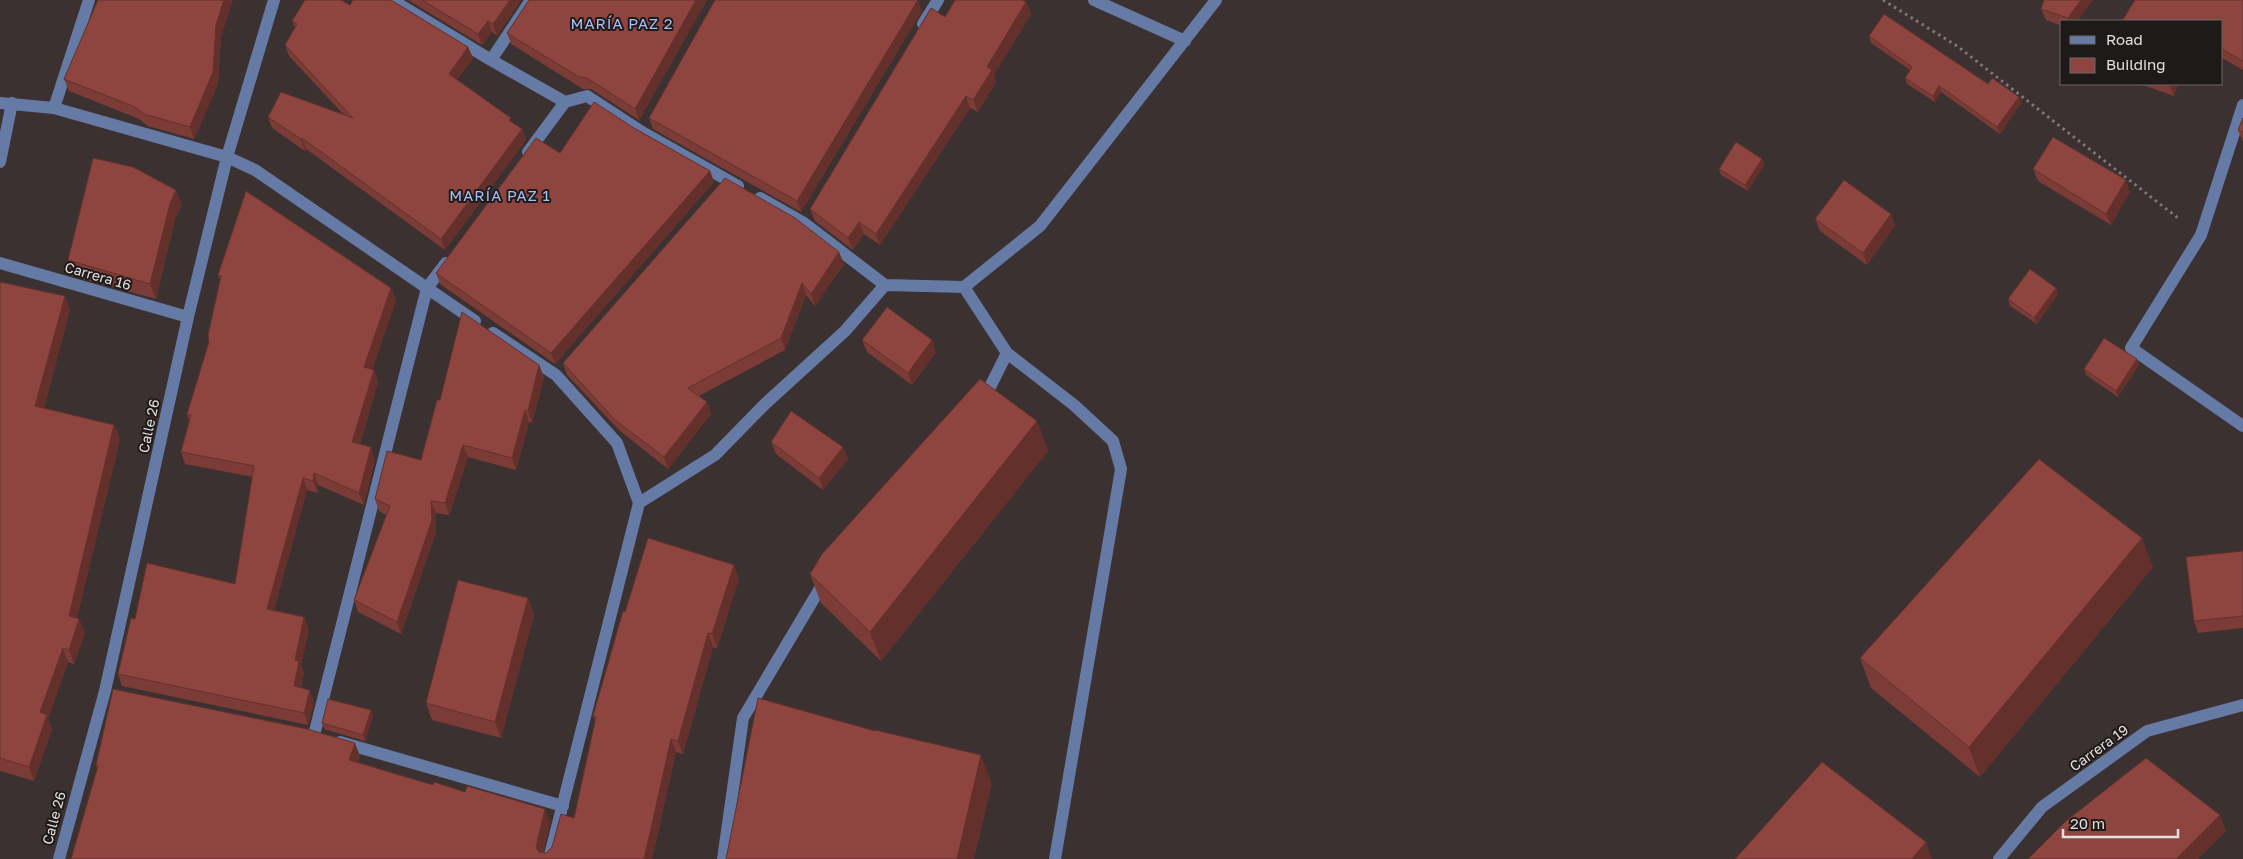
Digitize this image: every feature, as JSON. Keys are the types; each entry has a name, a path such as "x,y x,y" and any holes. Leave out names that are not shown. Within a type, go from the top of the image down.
{"street":[{"path":"54,108 89,0"},
{"name":"Calle 26","path":"59,859 110,692 188,317 227,157 274,0"},
{"path":"392,0 565,102"},
{"path":"491,60 531,0"},
{"path":"917,34 938,0"},
{"path":"1094,0 1185,41"},
{"path":"519,164 565,102 586,96 645,128 724,184 807,218 885,285 964,287 1040,226 1216,0"},
{"path":"0,162 6,103 54,108 227,157 255,170 427,288 559,372 617,443 639,503 549,859"},
{"path":"2243,105 2201,235 2131,348 2243,426"},
{"path":"456,249 427,288 310,734 563,806"},
{"name":"Carrera 16","path":"0,263 188,317"},
{"path":"639,503 715,454 765,404 845,331 885,285"},
{"path":"964,287 1007,353 1074,405 1113,441 1121,469 1055,859"},
{"path":"969,408 990,387 1007,353"},
{"path":"723,859 743,718 831,569"},
{"name":"Carrera 19","path":"1999,859 2042,807 2147,731 2243,705"}],"path":[{"path":"1883,0 1957,46 2201,235"}],"building":[{"path":"98,0 224,0 216,25 213,72 190,127 144,114 135,107 64,79"},
{"path":"305,0 341,0 350,5 353,0 391,0 468,47 449,74 511,118 509,120 522,129 441,239 302,138 268,117 281,92 353,118 285,45 297,24 292,21"},
{"path":"422,0 510,0 493,24 488,21 478,34"},
{"path":"529,0 696,0 635,109 587,78 579,77 507,33"},
{"path":"715,0 918,0 797,201 649,118"},
{"path":"955,0 1022,0 1026,2 987,67 992,70 973,100 966,96 876,234 859,222 848,238 810,209 931,8 945,17"},
{"path":"2044,0 2081,0 2068,18 2041,9"},
{"path":"2135,0 2243,0 2243,61 2223,50 2223,20 2123,20"},
{"path":"1884,14 1988,84 1992,78 2019,97 1997,127 1939,86 1933,96 1905,78 1912,67 1869,36"},
{"path":"594,102 634,128 710,171 551,353 436,273 536,138 560,153"},
{"path":"2243,118 2243,132 2238,130"},
{"path":"2053,137 2126,180 2106,214 2033,169"},
{"path":"1736,142 1762,159 1745,185 1719,169"},
{"path":"93,158 133,167 176,190 170,204 150,284 68,260"},
{"path":"725,178 795,218 839,252 811,294 802,283 781,338 688,388 707,402 664,457 615,420 563,363"},
{"path":"1844,180 1891,214 1863,253 1815,219"},
{"path":"246,191 391,288 364,367 374,370 352,442 371,447 359,493 314,473 313,481 303,478 267,609 304,617 295,660 299,661 294,686 310,690 304,713 118,674 131,618 135,619 147,563 235,584 254,466 181,452 191,415 187,414 209,342 208,335 221,276 218,275"},
{"path":"2030,269 2056,288 2034,318 2008,299"},
{"path":"0,282 65,296 35,406 114,425 69,616 79,619 69,650 63,648 40,712 47,715 29,767 0,758"},
{"path":"887,307 932,340 908,373 862,340"},
{"path":"462,312 539,365 528,411 525,410 512,458 463,445 445,503 431,501 432,520 397,622 354,600 390,506 375,499 387,451 421,460 437,400 440,400"},
{"path":"2104,338 2137,359 2116,391 2084,369"},
{"path":"980,379 1037,421 870,632 810,574 822,554"},
{"path":"791,411 843,447 819,478 771,442"},
{"path":"2039,459 2142,538 1969,747 1860,658"},
{"path":"648,538 734,565 712,634 708,633 678,741 671,739 644,859 71,859 98,766 96,765 113,689 307,729 355,743 349,760 433,785 434,782 465,792 467,786 545,809 536,847 539,852 546,853 552,847 561,814 574,818 596,717 593,716 623,611 625,612"},
{"path":"2243,551 2243,616 2194,621 2186,557"},
{"path":"458,580 528,598 495,722 426,703"},
{"path":"758,698 875,731 981,755 957,859 726,859"},
{"path":"328,699 371,710 363,735 322,723"},
{"path":"2146,758 2220,815 2176,859 2028,859 2066,821"},
{"path":"1822,762 1926,842 1912,859 1735,859"}],"district":[{"name":"MARÍA PAZ 2","path":"622,24"},
{"name":"MARÍA PAZ 1","path":"500,196"}]}
